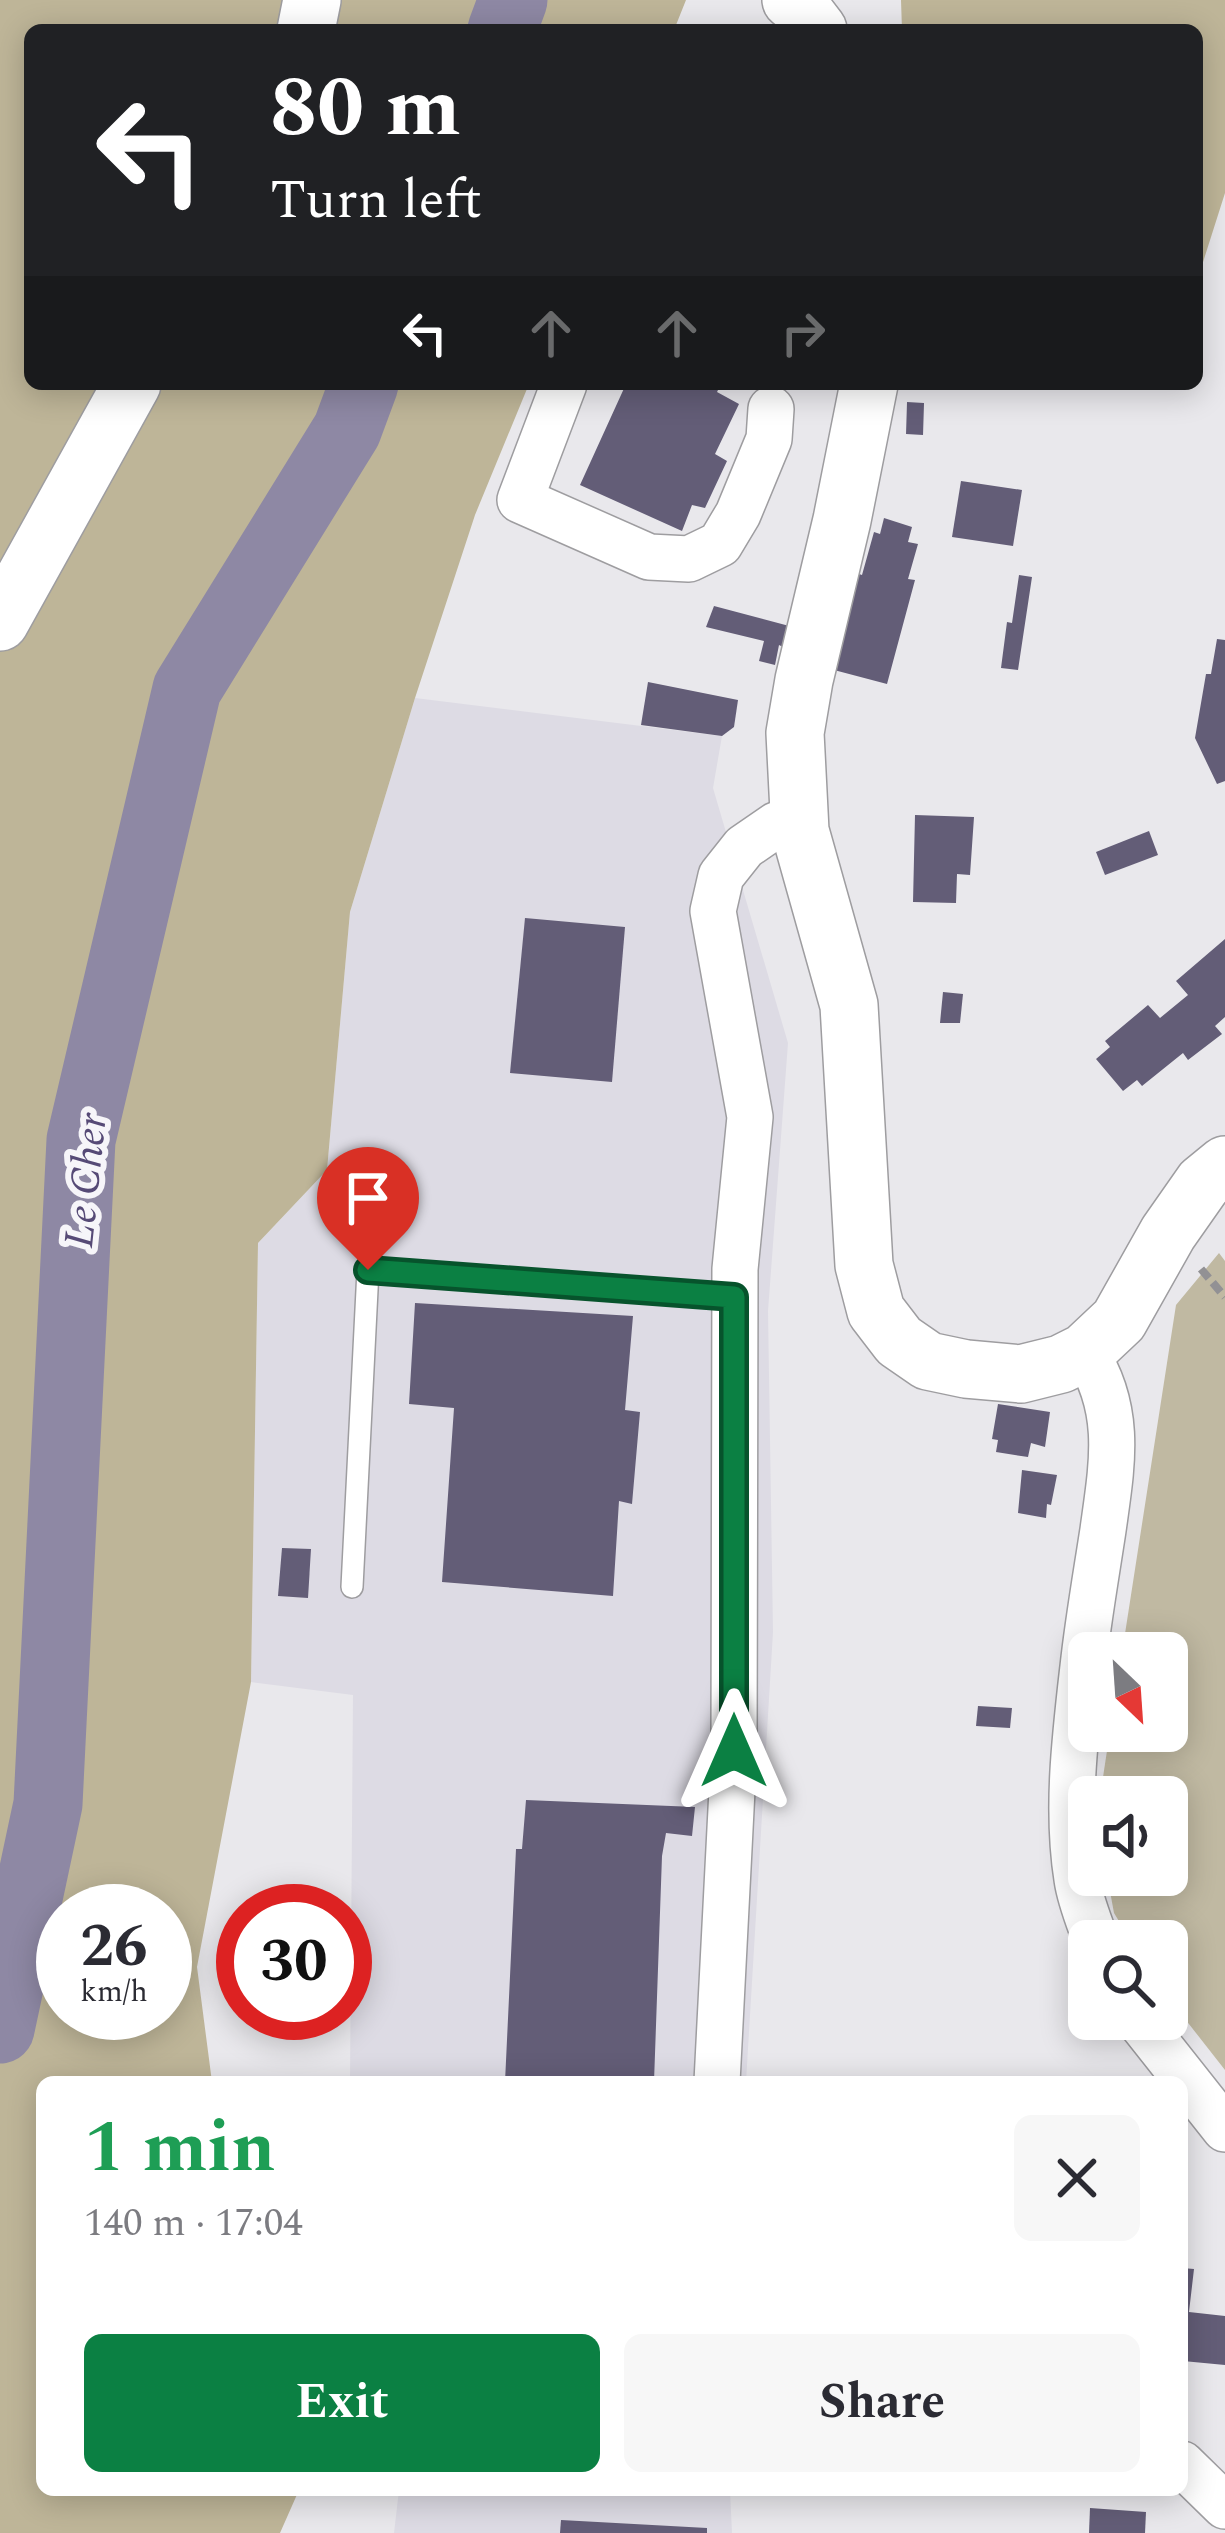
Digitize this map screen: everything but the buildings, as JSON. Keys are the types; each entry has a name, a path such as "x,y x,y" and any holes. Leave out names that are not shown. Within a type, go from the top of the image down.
{"street":[{"path":"791,0 813,24"},
{"path":"0,622 129,390"},
{"path":"562,390 520,500 649,557 689,559 721,544 769,439 771,409"},
{"path":"867,390 795,733 798,816 849,1005 864,1265 876,1311 899,1341 928,1360 1021,1374 1061,1364 1085,1352 1119,1320 1168,1233 1203,1183 1225,1165"},
{"path":"717,2076 734,1751 734,1297 750,1117 712,911 721,876 744,847 798,816"},
{"path":"1085,1352 1111,1413 1114,1454 1083,1666 1074,1773 1072,1835 1078,1885 1089,1920"},
{"path":"1155,2040 1183,2076"},
{"path":"1188,2082 1225,2129"},
{"path":"1188,2470 1225,2506"}],"lane":[{"path":"352,1587 368,1270 734,1297"}],"shaded area":[{"path":"0,0 686,0 676,24 24,24 24,390 527,390 475,515 350,912 327,1170 258,1243 251,1682 197,1967 211,2076 36,2076 36,2496 296,2496 280,2533 0,2533"},
{"path":"901,0 1225,0 1225,193 1203,262 1203,24 902,24"},
{"path":"415,698 722,736 713,788 788,1043 768,1311 773,1632 746,2076 350,2076 350,2040 372,2040 372,1884 352,1884 353,1695 251,1682 258,1243 327,1170 350,912"},
{"path":"1219,1253 1225,1261 1225,2070 1188,2023 1188,1920 1118,1920 1111,1896 1188,1896 1188,1776 1103,1776 1107,1752 1188,1752 1188,1632 1125,1632 1176,1305"},
{"path":"398,2496 730,2496 732,2533 394,2533"}],"waterway":[{"name":"Le Cher","path":"504,24 513,0"},
{"name":"Le Cher","path":"0,2029 48,1804 81,1140 187,689 347,430 362,390"}],"route":[{"path":"368,1270 734,1297 734,1751"}]}
